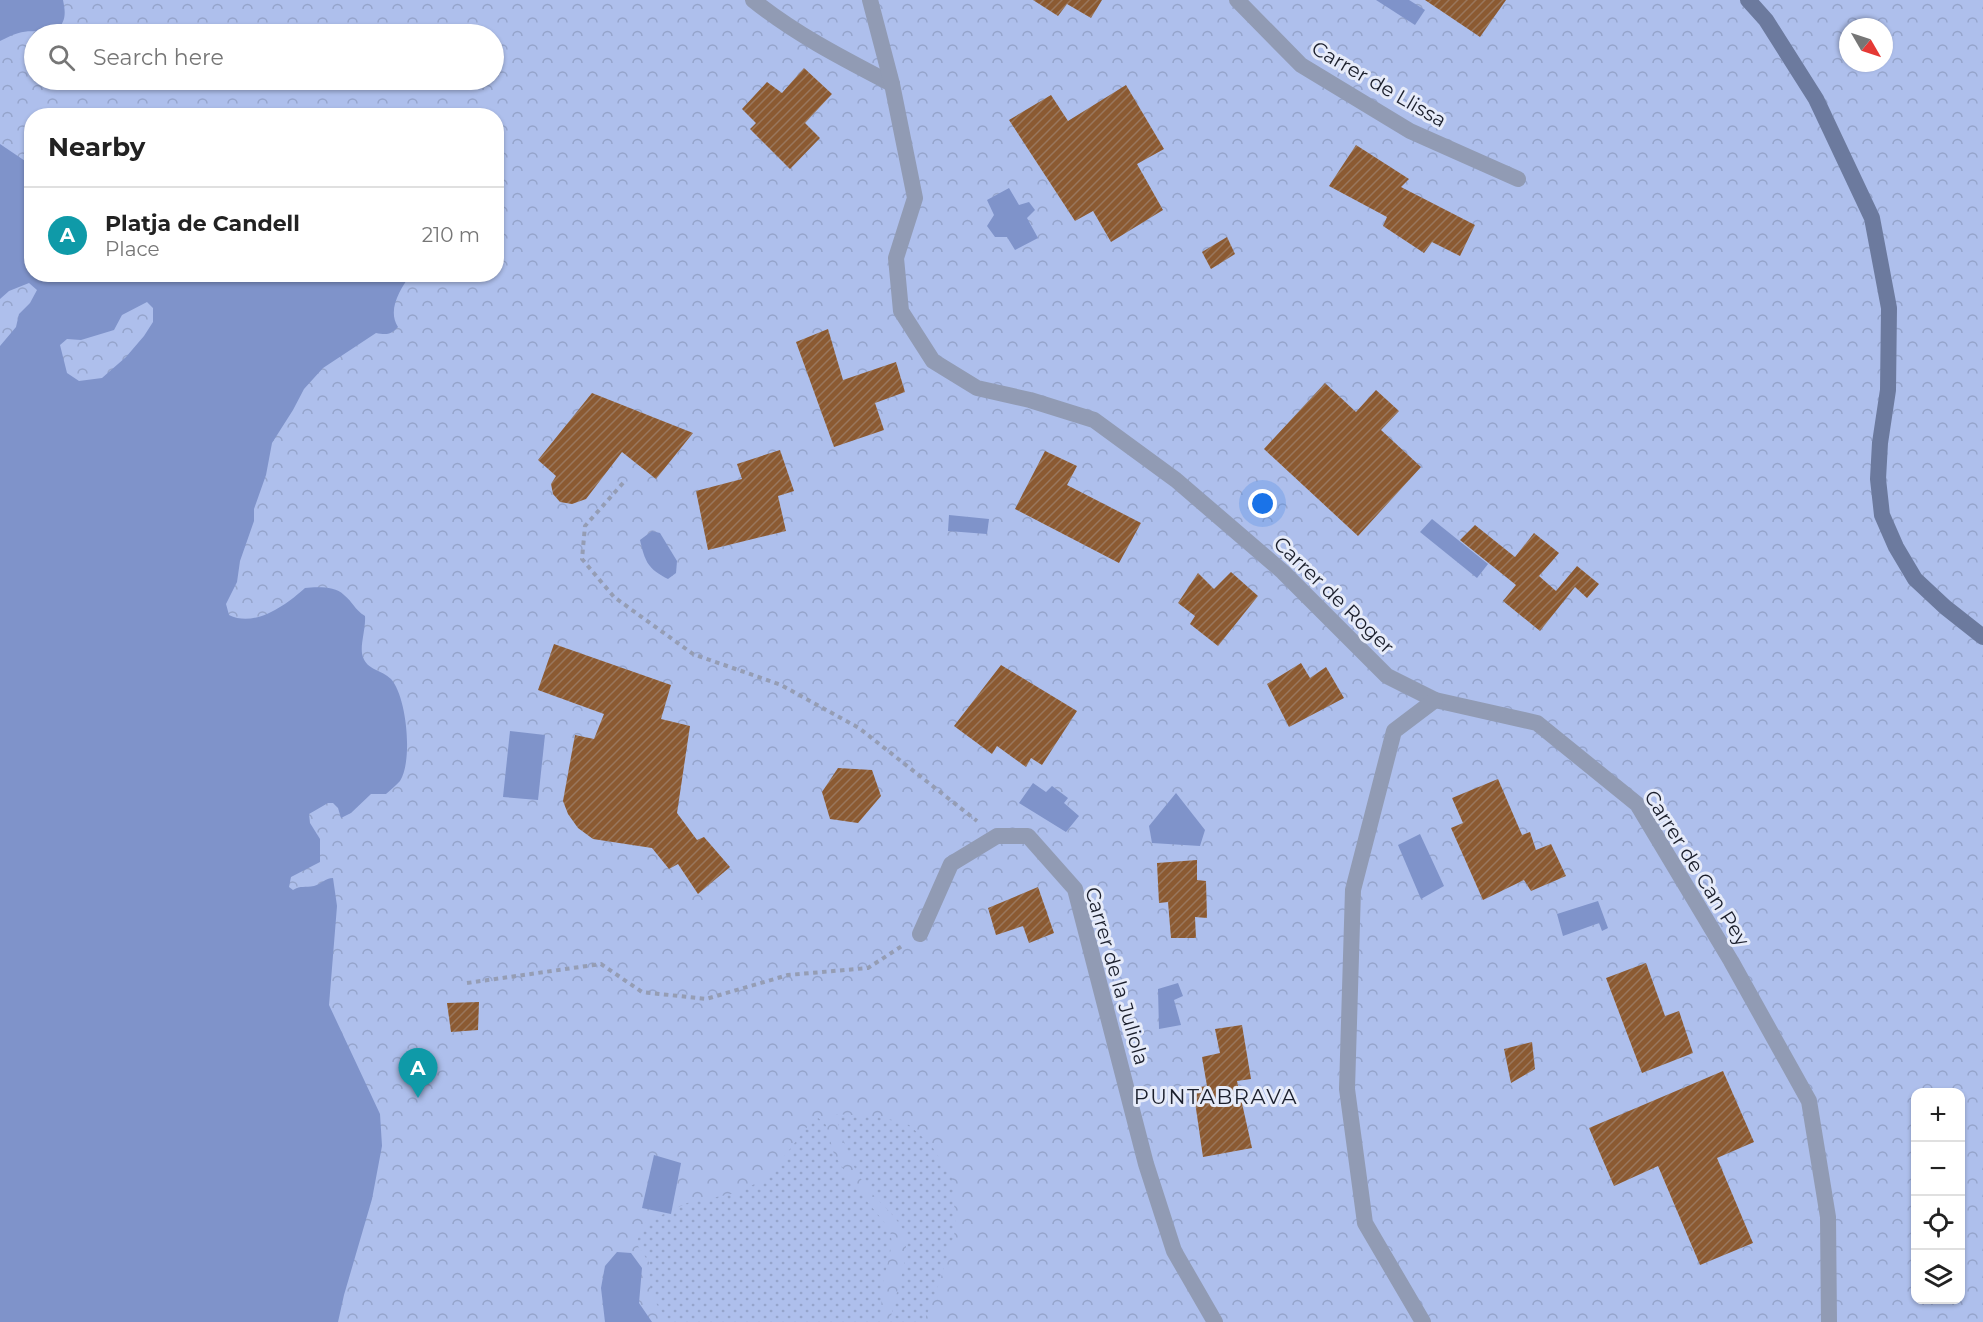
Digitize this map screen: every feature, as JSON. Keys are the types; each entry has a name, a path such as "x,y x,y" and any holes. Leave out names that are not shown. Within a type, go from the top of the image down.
{"main road":[{"path":"1748,0 1766,20 1816,99 1872,218 1889,308 1888,390 1880,443 1878,479 1882,515 1896,547 1915,579 1945,607 1983,637"}],"street":[{"path":"753,0 829,51 892,84"},
{"name":"Carrer de Roger","path":"870,0 892,84 915,198 896,258 901,311 933,361 977,388 1030,400 1094,420 1176,480 1283,572 1387,676 1435,700"},
{"name":"Carrer de Llissa","path":"1237,0 1301,65 1410,131 1518,179"},
{"path":"1423,1322 1365,1223 1347,1089 1353,890 1394,731 1435,700"},
{"name":"Carrer de Can Pey","path":"1435,700 1537,723 1636,804 1731,960 1809,1101 1828,1217 1829,1322"},
{"path":"920,934 951,864 997,836"},
{"name":"Carrer de la Juliola","path":"997,836 1028,836 1075,889 1146,1164 1174,1251 1215,1322"}],"path":[{"path":"623,483 585,526 582,559 614,597 693,654 782,685 860,728 997,836"},
{"path":"467,983 601,964 642,992 706,999 788,975 868,969 920,934"}],"green space":[{"path":"0,0 1983,0 1983,1322 0,1322"},
{"path":"835,1114 882,1117 909,1125 931,1145 952,1178 956,1228 940,1281 924,1322 890,1322 904,1267 905,1236 894,1216 869,1191 859,1176 847,1151"},
{"path":"816,1116 826,1125 834,1154 855,1187 890,1229 892,1244 883,1283 880,1322 666,1322 654,1300 649,1282 650,1264 636,1243 645,1223 687,1203 736,1193 767,1178"}],"shaded area":[{"path":"0,0 63,0 65,14 62,24 24,24 24,32 0,41"},
{"path":"1376,0 1409,0 1425,10 1415,25"},
{"path":"0,144 24,160 24,282 406,282 394,307 398,327 388,334 376,333 323,368 304,389 272,443 266,475 254,509 254,521 240,561 237,582 226,604 229,615 249,619 270,613 305,588 326,588 340,592 365,616 363,657 368,665 391,679 397,688 404,714 407,745 404,772 400,781 386,794 371,794 351,813 341,818 338,808 333,803 328,803 309,814 310,823 320,839 320,862 291,877 289,887 293,890 314,886 333,878 337,906 329,1005 380,1114 382,1146 372,1199 338,1322 0,1322 0,346 16,327 19,314 30,303 37,290 29,283 9,291 0,299","holes":["147,302 153,308 153,322 126,357 102,378 79,381 67,373 60,345 67,339 81,340 114,330 122,315"]},
{"path":"1009,188 1019,205 1029,202 1035,210 1027,218 1038,238 1015,250 1007,237 995,237 987,226 994,215 987,200"},
{"path":"949,515 989,519 987,534 948,531"},
{"path":"1432,519 1488,564 1477,578 1420,532"},
{"path":"652,531 660,533 677,561 676,573 668,579 648,564 644,554 640,540"},
{"path":"510,731 545,735 538,800 503,797"},
{"path":"1033,783 1046,792 1052,786 1068,798 1064,803 1079,816 1066,832 1019,803"},
{"path":"1176,793 1205,830 1200,846 1152,843 1149,826"},
{"path":"1420,834 1444,886 1421,899 1398,845"},
{"path":"1598,901 1608,928 1602,931 1599,923 1563,936 1557,914"},
{"path":"1178,983 1183,996 1174,1000 1181,1025 1159,1029 1158,989"},
{"path":"654,1155 681,1163 671,1214 642,1208"},
{"path":"617,1252 631,1253 642,1268 639,1303 652,1322 605,1322 601,1288 605,1266"}],"building":[{"path":"1033,0 1102,0 1091,18 1067,4 1058,16"},
{"path":"1425,0 1506,0 1480,37"},
{"path":"804,68 832,94 805,123 820,138 790,169 750,129 756,123 742,109 767,82 782,93"},
{"path":"1126,85 1164,149 1137,164 1163,210 1111,242 1093,211 1075,221 1009,120 1051,95 1068,121"},
{"path":"1356,145 1409,179 1401,187 1475,225 1460,256 1432,242 1424,253 1383,226 1387,217 1329,186"},
{"path":"1227,237 1235,254 1211,269 1202,252"},
{"path":"828,329 843,380 896,362 905,392 875,403 884,430 834,447 796,342"},
{"path":"1325,383 1356,412 1376,390 1399,411 1381,430 1421,467 1358,536 1264,449"},
{"path":"592,393 693,433 656,479 622,452 586,499 572,504 560,502 553,494 551,484 556,476 538,460"},
{"path":"780,450 794,491 778,496 786,531 708,550 696,491 742,479 737,464"},
{"path":"1045,451 1077,466 1067,485 1141,523 1119,563 1015,509"},
{"path":"1475,525 1515,557 1534,533 1559,553 1539,576 1556,591 1577,566 1599,584 1587,598 1575,587 1540,631 1503,601 1516,585 1460,540"},
{"path":"1231,572 1258,596 1218,646 1190,624 1195,616 1178,603 1198,573 1214,589"},
{"path":"554,644 671,685 661,719 690,726 677,813 697,840 704,837 730,867 698,894 678,864 669,869 652,848 593,839 578,828 568,814 563,801 575,735 594,739 604,714 538,690"},
{"path":"1301,663 1310,678 1326,667 1344,698 1289,727 1267,684"},
{"path":"1001,665 1077,711 1042,765 1031,758 1026,767 997,746 992,754 954,726"},
{"path":"838,768 872,770 881,796 858,823 830,819 822,792"},
{"path":"1498,779 1522,835 1530,832 1536,850 1551,844 1566,876 1531,891 1524,880 1483,900 1451,828 1463,823 1452,798"},
{"path":"1197,860 1197,880 1206,881 1207,918 1195,917 1196,938 1171,938 1168,902 1159,903 1157,863"},
{"path":"1038,887 1054,933 1029,943 1023,926 996,935 988,908"},
{"path":"1646,963 1665,1016 1679,1011 1693,1053 1642,1073 1606,978"},
{"path":"479,1002 478,1030 451,1032 447,1003"},
{"path":"1242,1025 1251,1079 1237,1081 1252,1148 1203,1157 1193,1088 1207,1086 1202,1057 1220,1053 1215,1029"},
{"path":"1532,1042 1535,1069 1511,1083 1504,1049"},
{"path":"1723,1071 1754,1142 1717,1158 1753,1243 1700,1265 1658,1166 1614,1186 1589,1128"}],"place":[{"name":"Platja de Candell","path":"418,1098"}],"district":[{"name":"PUNTABRAVA","path":"1216,1096"}]}
